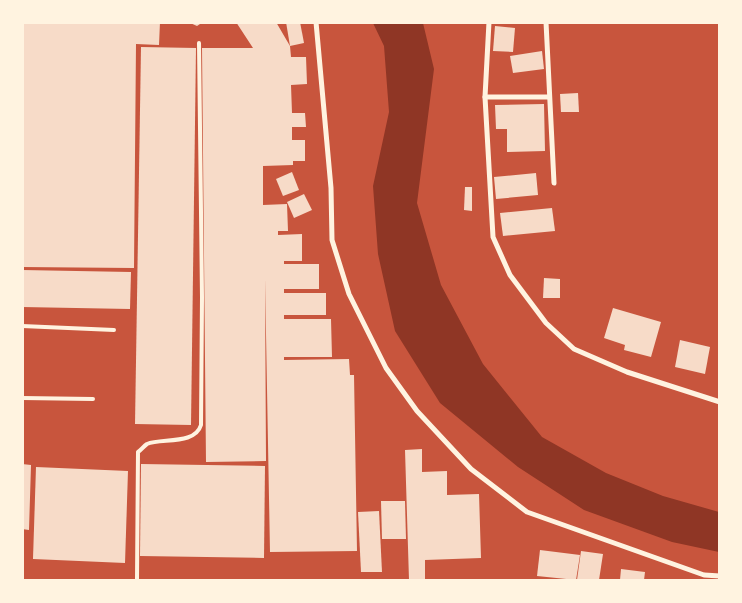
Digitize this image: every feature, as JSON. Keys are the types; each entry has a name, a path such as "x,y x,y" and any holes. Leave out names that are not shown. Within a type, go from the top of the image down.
{"street":[{"path":"316,22 331,188 332,240 349,294 386,368 417,411 471,469 527,512 704,575 720,576"},
{"path":"489,22 485,98 493,238 510,275 546,323 574,350 627,372 720,402"},
{"path":"546,22 554,183"},
{"path":"485,98 549,97"}],"lane":[{"path":"137,580 138,452 148,444 188,437 196,433 201,424 202,297 199,43"},
{"path":"22,326 114,330"},
{"path":"22,398 93,399"}],"shaded area":[{"path":"373,23 423,23 434,69 417,203 441,285 483,364 542,437 606,473 663,496 719,512 719,552 672,542 584,510 518,467 440,403 395,331 378,254 373,186 389,112 384,46"}],"building":[{"path":"22,22 160,22 159,45 136,44 134,268 22,267"},
{"path":"188,22 203,22 197,26"},
{"path":"236,22 276,22 290,46 291,57 306,57 307,84 291,85 292,113 305,113 306,127 292,127 292,140 305,140 305,161 293,161 293,165 263,166 263,205 287,204 288,231 278,231 278,235 302,234 302,261 284,261 284,264 319,264 319,289 284,289 284,293 326,293 326,315 284,315 284,319 331,319 332,357 284,357 284,360 349,359 350,375 354,375 357,551 270,552 265,279 266,461 206,462 202,48 253,48"},
{"path":"286,22 300,22 304,43 290,46"},
{"path":"495,26 515,28 513,52 493,51"},
{"path":"141,47 196,48 191,425 135,424"},
{"path":"542,51 544,69 513,73 510,56"},
{"path":"578,93 579,112 561,112 560,94"},
{"path":"544,104 545,151 507,152 507,129 496,129 495,105"},
{"path":"292,172 299,190 283,196 276,179"},
{"path":"536,173 538,195 496,199 494,177"},
{"path":"465,187 472,187 472,211 464,210"},
{"path":"304,194 312,210 294,218 287,202"},
{"path":"552,208 555,231 503,236 500,213"},
{"path":"22,270 131,272 130,309 22,307"},
{"path":"544,278 560,279 560,298 543,298"},
{"path":"613,308 661,322 651,357 624,350 625,345 604,338"},
{"path":"680,340 710,347 705,374 675,367"},
{"path":"422,449 422,472 447,471 447,495 479,494 481,558 425,560 425,580 409,580 405,450"},
{"path":"22,464 31,465 29,530 22,529"},
{"path":"141,464 265,466 264,558 140,556"},
{"path":"36,467 128,471 125,563 33,559"},
{"path":"381,501 405,501 406,539 382,539"},
{"path":"379,511 382,572 361,572 358,512"},
{"path":"540,550 580,555 576,580 537,576"},
{"path":"581,551 603,554 599,580 577,580"},
{"path":"621,569 645,572 644,580 620,580"}]}
